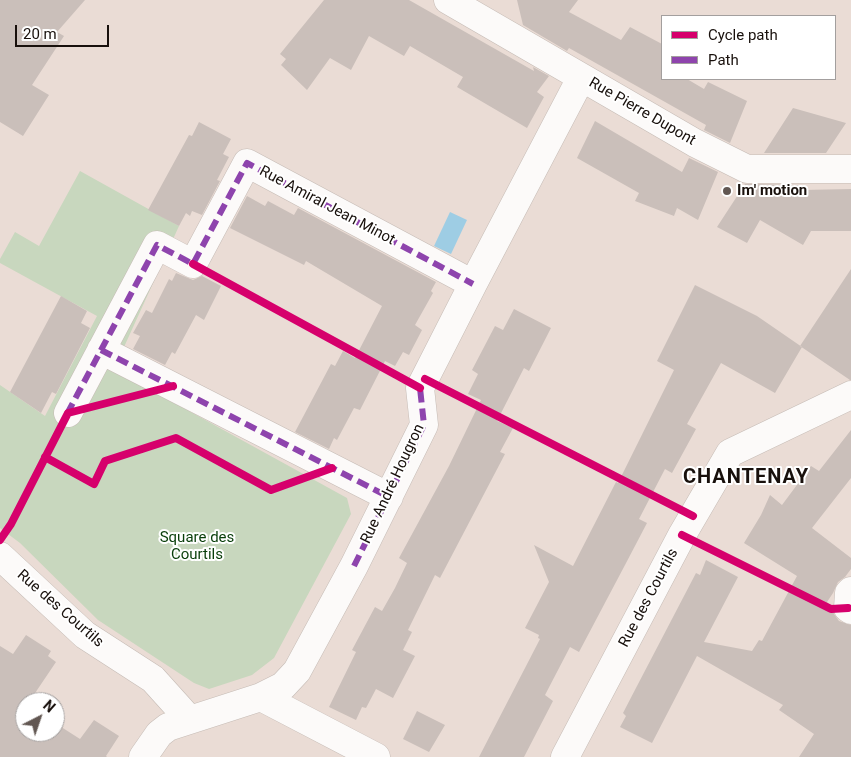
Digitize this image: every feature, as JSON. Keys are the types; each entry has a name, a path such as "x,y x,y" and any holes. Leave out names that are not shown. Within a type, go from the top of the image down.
{"street":[{"name":"Rue Pierre Dupont","path":"448,0 487,9 582,78 695,143 747,170 851,170"},
{"name":"Rue André Hougron","path":"143,757 158,734 168,727 261,697 283,686 297,671 389,497 424,425 420,388 582,78"},
{"name":"Rue Amiral Jean Minot","path":"68,413 157,245 193,264 247,163 473,284"},
{"path":"101,350 389,497"},
{"name":"Rue des Courtils","path":"565,757 682,535 730,453 851,395"},
{"name":"Rue des Courtils","path":"0,556 85,635 152,679 189,719"},
{"path":"851,591 849,593 848,608 851,610"},
{"path":"261,697 376,757"}],"green space":[{"name":"Square des Courtils","path":"80,171 179,226 124,347 129,378 347,498 351,514 274,658 252,675 209,689 194,683 98,620 20,543 0,528 0,385 45,416 97,316 0,263 0,259 15,232 39,246"}],"water":[{"path":"450,212 467,220 451,254 434,246"}],"building":[{"path":"0,0 85,0 57,32 64,36 32,85 49,95 23,136 0,122"},
{"path":"324,0 409,0 534,71 533,67 549,76 537,92 544,97 527,128 457,87 463,77 410,46 404,56 369,36 351,70 330,58 307,90 281,65 286,59 280,54"},
{"path":"517,0 578,0 569,12 621,40 630,27 661,43 661,80 689,80 704,89 708,82 747,101 730,143 704,130 706,125 569,48 567,51 523,25"},
{"path":"793,108 846,123 826,153 764,153"},
{"path":"595,121 682,172 689,158 718,172 698,220 677,208 674,216 635,201 639,193 577,158"},
{"path":"199,122 231,139 223,154 229,157 217,180 220,181 202,215 192,211 190,216 186,213 179,226 148,210 189,135 192,136"},
{"path":"745,184 805,185 802,190 851,189 851,231 811,231 803,245 760,220 747,243 717,227"},
{"path":"247,196 265,206 268,201 294,215 298,208 436,282 431,291 433,293 415,325 422,330 409,355 403,352 395,366 385,361 360,410 354,408 337,440 334,438 329,449 295,432 331,364 335,366 343,351 355,358 382,306 306,261 304,265 230,228"},
{"path":"851,269 851,380 850,380 800,346"},
{"path":"176,273 193,280 202,276 221,286 204,320 196,315 175,354 172,352 165,365 133,349 140,336 133,333 146,310 152,313 169,279 172,281"},
{"path":"695,285 757,316 802,347 775,393 721,363 687,424 696,429 672,473 665,469 639,519 647,523 579,652 570,647 545,695 553,701 524,757 479,757 540,639 538,638 539,635 525,628 549,582 534,545 573,566 616,482 618,483 674,370 657,361"},
{"path":"61,296 87,311 81,323 90,328 56,394 52,392 41,413 10,392"},
{"path":"514,309 551,328 529,371 524,368 497,421 513,428 500,452 505,454 440,578 435,575 408,630 412,632 403,650 415,656 393,698 376,689 366,708 362,707 356,720 329,707 356,652 352,650 375,607 382,611 395,588 407,563 399,558 449,466 481,400 468,394 478,374 472,370 495,326 503,330"},
{"path":"851,430 851,478 812,528 851,558 851,569 838,582 827,602 832,607 839,621 851,625 851,757 799,757 814,734 779,710 783,705 697,656 652,743 620,727 626,716 623,713 696,573 700,575 706,560 738,577 704,642 752,651 759,640 762,641 797,576 744,543 761,515 770,495 782,505 811,466 819,471"},
{"path":"26,635 51,651 48,656 56,662 36,692 15,692 15,742 65,742 65,729 80,739 94,720 119,736 107,757 0,757 0,646 13,654"},
{"path":"417,711 445,725 429,752 403,739"}],"marked path":[{"path":"67,414 157,245 193,264 247,163 473,284"},
{"path":"101,350 389,497"},
{"path":"354,566 424,425 420,388 422,386"}],"cycle path":[{"path":"193,264 420,388"},
{"path":"425,379 693,516"},
{"path":"0,540 11,524 68,413 173,386"},
{"path":"45,457 94,484 105,461 176,438 271,490 332,468"},
{"path":"682,535 831,609 848,608"}],"place":[{"name":"Im' motion","path":"727,191"}],"district":[{"name":"CHANTENAY","path":"746,478"}]}
